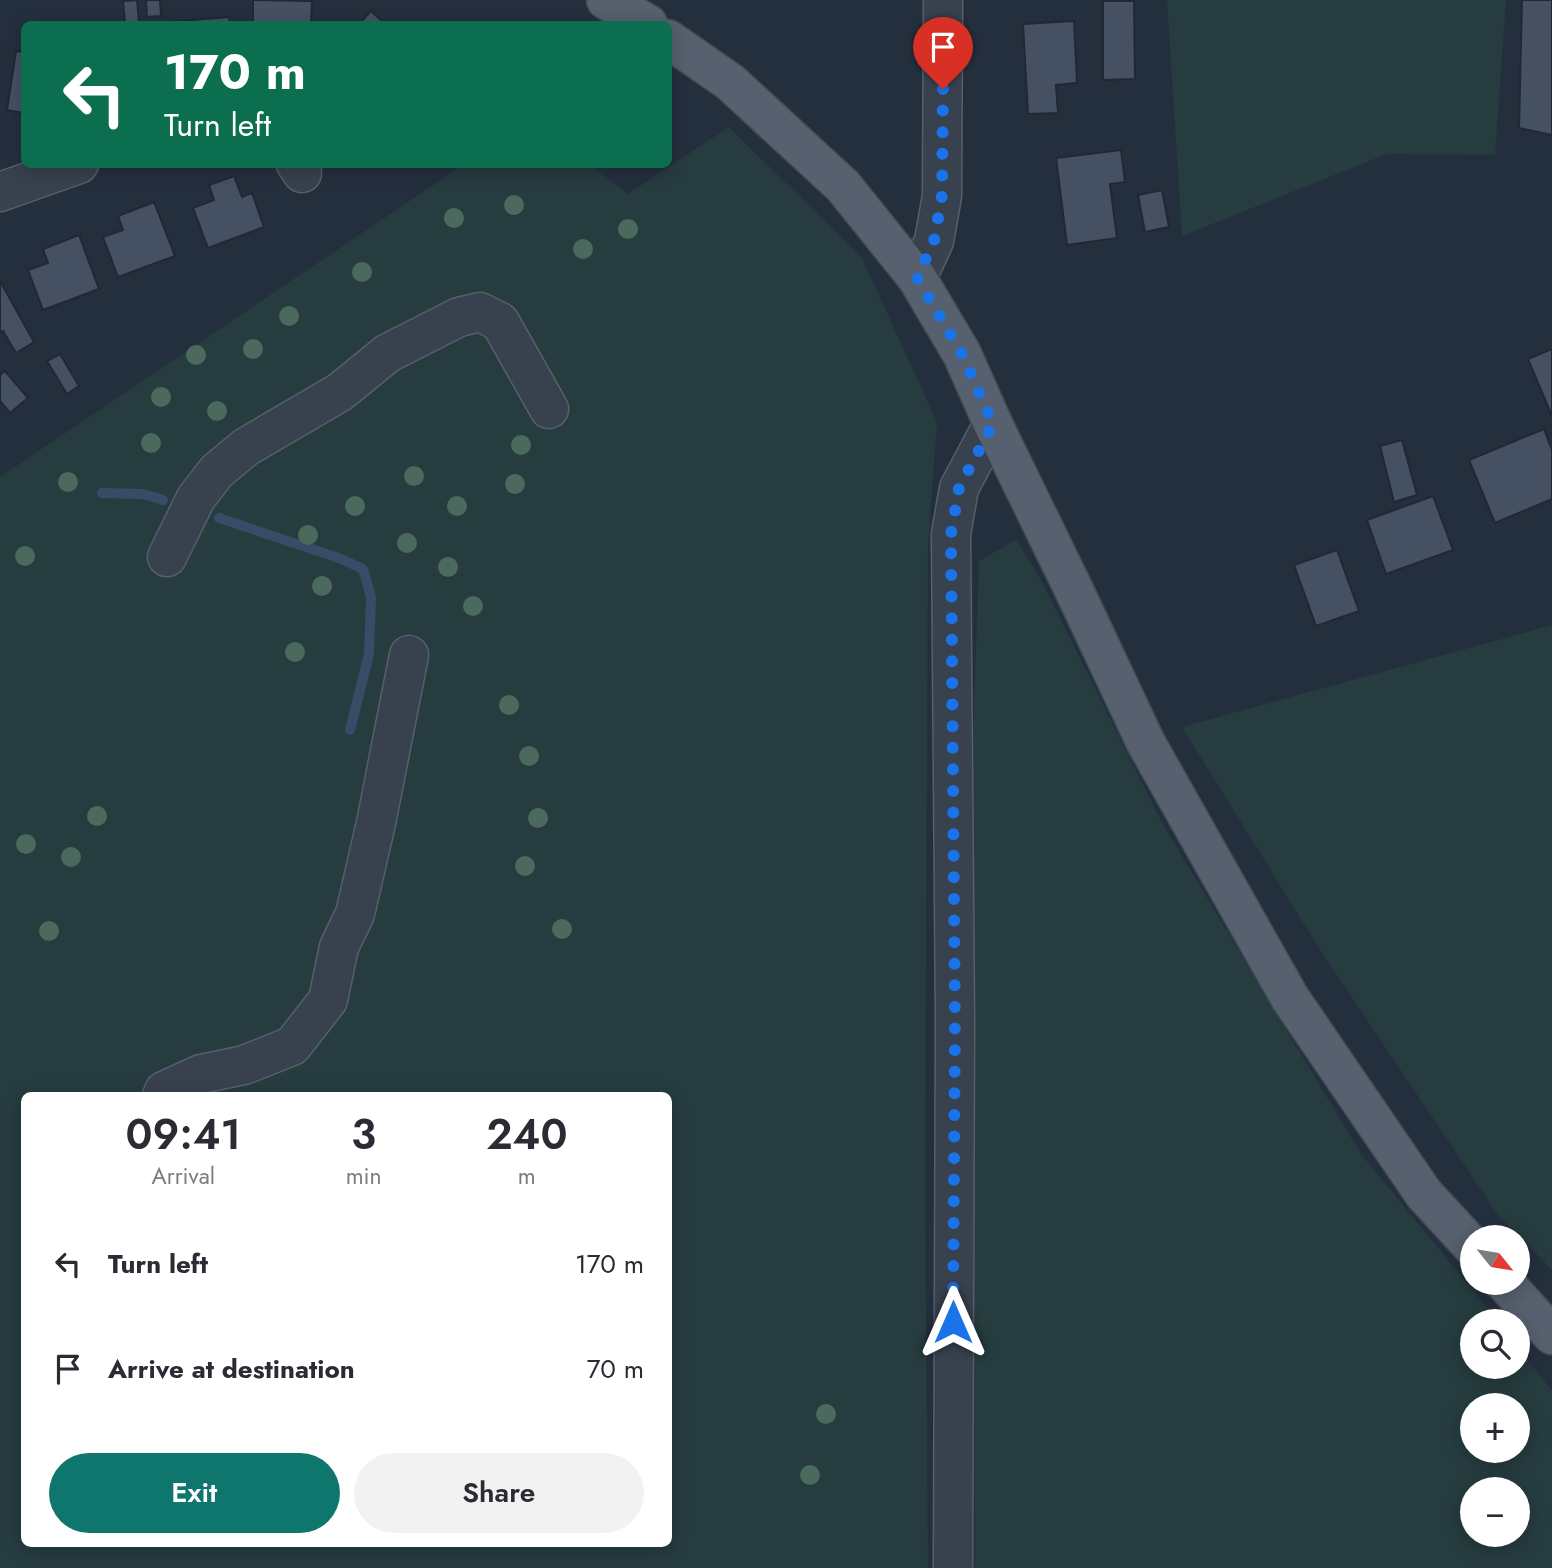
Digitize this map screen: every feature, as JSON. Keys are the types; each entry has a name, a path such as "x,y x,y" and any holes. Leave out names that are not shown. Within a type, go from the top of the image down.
{"main road":[{"path":"606,0 643,21"},
{"path":"672,42 730,82 843,186 917,278 962,354 1146,744 1290,998 1424,1194 1460,1234"},
{"path":"1515,1295 1552,1335"}],"street":[{"path":"917,278 934,241 942,195 943,0"},
{"path":"0,192 68,168"},
{"path":"167,557 196,498 217,471 246,447 340,392 388,353 460,317 480,312 500,322 549,409"},
{"path":"953,1568 955,1022 951,534 959,488 993,424"},
{"path":"164,1092 201,1074 244,1065 292,1046 328,1000 340,947 355,914 409,655"}],"green space":[{"path":"1167,0 1506,0 1495,155 1387,154 1182,236"},
{"path":"729,127 862,258 937,422 928,547 925,1180 928,1568 0,1568 0,477 459,168 593,168 628,194 667,168 672,168 672,165"},
{"path":"1016,540 1038,574 1161,821 1361,1154 1460,1275 1460,1295 1477,1295 1488,1309 1460,1309 1460,1379 1530,1379 1530,1363 1552,1391 1552,1568 975,1568 973,735 979,561"},
{"path":"1552,625 1552,1270 1530,1248 1530,1225 1508,1225 1498,1215 1322,953 1182,727"}],"building":[{"path":"137,0 139,21 125,21 123,1"},
{"path":"146,0 160,0 161,16 147,17"},
{"path":"253,0 312,1 311,21 253,21"},
{"path":"1522,0 1552,0 1552,135 1519,128"},
{"path":"1103,1 1134,1 1135,79 1103,80"},
{"path":"371,11 382,21 362,21"},
{"path":"229,17 230,21 179,21"},
{"path":"1074,21 1077,83 1056,85 1058,113 1028,114 1023,24"},
{"path":"16,51 21,52 21,112 7,110"},
{"path":"1121,150 1125,182 1110,184 1117,238 1067,245 1056,158"},
{"path":"234,176 242,197 252,193 264,227 208,248 193,208 214,200 209,185"},
{"path":"1162,190 1169,227 1145,232 1138,195"},
{"path":"154,202 175,256 118,277 103,237 123,230 118,216"},
{"path":"79,235 99,289 43,310 28,270 48,263 43,249"},
{"path":"0,281 34,342 16,353 3,331 0,332"},
{"path":"1552,349 1552,416 1528,359"},
{"path":"60,354 79,386 67,394 47,361"},
{"path":"5,371 28,398 10,413 0,401 0,375"},
{"path":"1544,429 1552,450 1552,499 1495,523 1469,460"},
{"path":"1402,440 1417,495 1394,502 1380,446"},
{"path":"1433,496 1453,550 1386,574 1367,520"},
{"path":"1337,550 1359,611 1316,626 1294,565"}],"waterway":[{"path":"102,493 143,494 163,500"},
{"path":"219,518 339,558 363,569 371,597 369,654 350,730"}],"route":[{"path":"943,89 942,195 934,241 917,278 962,354 993,424 959,488 951,534 955,1022 953,1322"}]}
